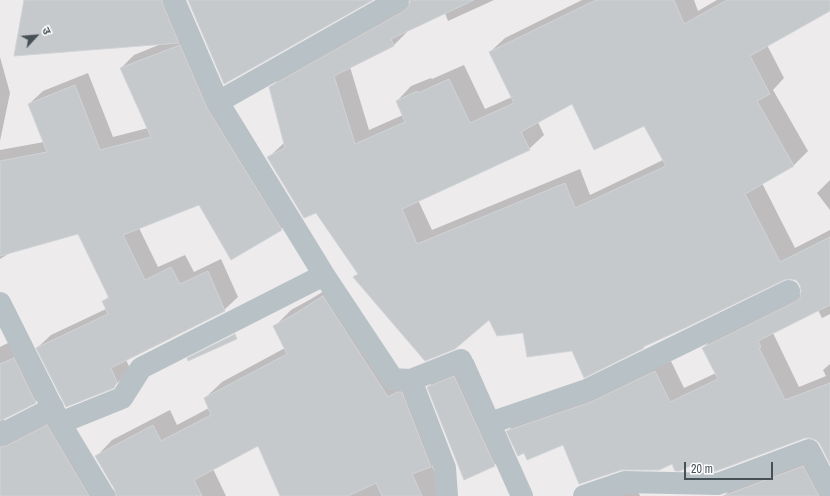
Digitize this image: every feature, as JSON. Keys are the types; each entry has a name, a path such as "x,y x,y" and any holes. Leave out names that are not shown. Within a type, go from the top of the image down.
{"street":[{"path":"174,0 218,102 324,276 394,379 412,380 461,360 522,496"},
{"path":"218,102 398,0"},
{"path":"0,435 57,416 122,398 141,368 324,276"},
{"path":"490,423 587,390 789,291"},
{"path":"0,303 57,416 104,496"},
{"path":"412,380 445,468 447,496"},
{"path":"584,496 625,482 718,484 809,450 830,491"}],"building":[{"path":"24,0 162,0 179,43 14,56"},
{"path":"188,0 373,0 224,84"},
{"path":"410,0 474,0 391,39 394,46 334,76 355,144 405,122 396,101 449,79 470,123 514,103 489,52 596,0 674,0 684,24 727,0 830,0 830,11 750,56 770,94 757,101 794,166 745,194 780,262 830,237 830,305 758,341 761,347 759,348 785,400 830,383 830,464 820,444 816,440 805,438 716,471 703,471 698,462 680,471 675,471 672,464 659,470 621,470 579,484 563,445 527,460 524,453 518,456 506,431 591,402 655,371 670,402 718,379 702,348 795,302 800,298 801,291 800,285 796,280 784,280 643,347 644,348 584,378 572,351 527,357 523,333 497,336 489,320 455,349 425,361 353,277 358,274 316,213 304,218 267,157 285,148 269,87 404,11 409,6","holes":["572,104 594,150 644,126 666,166 575,208 565,183 417,244 402,209 530,150 521,132"]},
{"path":"180,45 207,108 282,230 231,260 199,205 123,235 145,280 171,267 180,284 208,271 225,311 111,368 117,382 114,388 66,407 36,348 108,314 102,301 109,298 78,234 0,256 0,161 47,152 28,104 75,85 100,150 151,137 120,68"},
{"path":"323,296 388,397 397,392 402,392 431,467 412,474 422,496 382,496 376,483 348,496 280,496 258,446 194,480 202,496 116,496 115,490 95,456 153,425 161,441 211,415 204,398 287,354 273,326"},
{"path":"235,334 237,339 188,361 187,358"},
{"path":"14,358 36,403 0,421 0,364"},
{"path":"454,376 495,466 464,480 427,387"},
{"path":"47,425 89,496 0,496 0,447 6,446"},
{"path":"803,466 819,496 723,496"}]}
